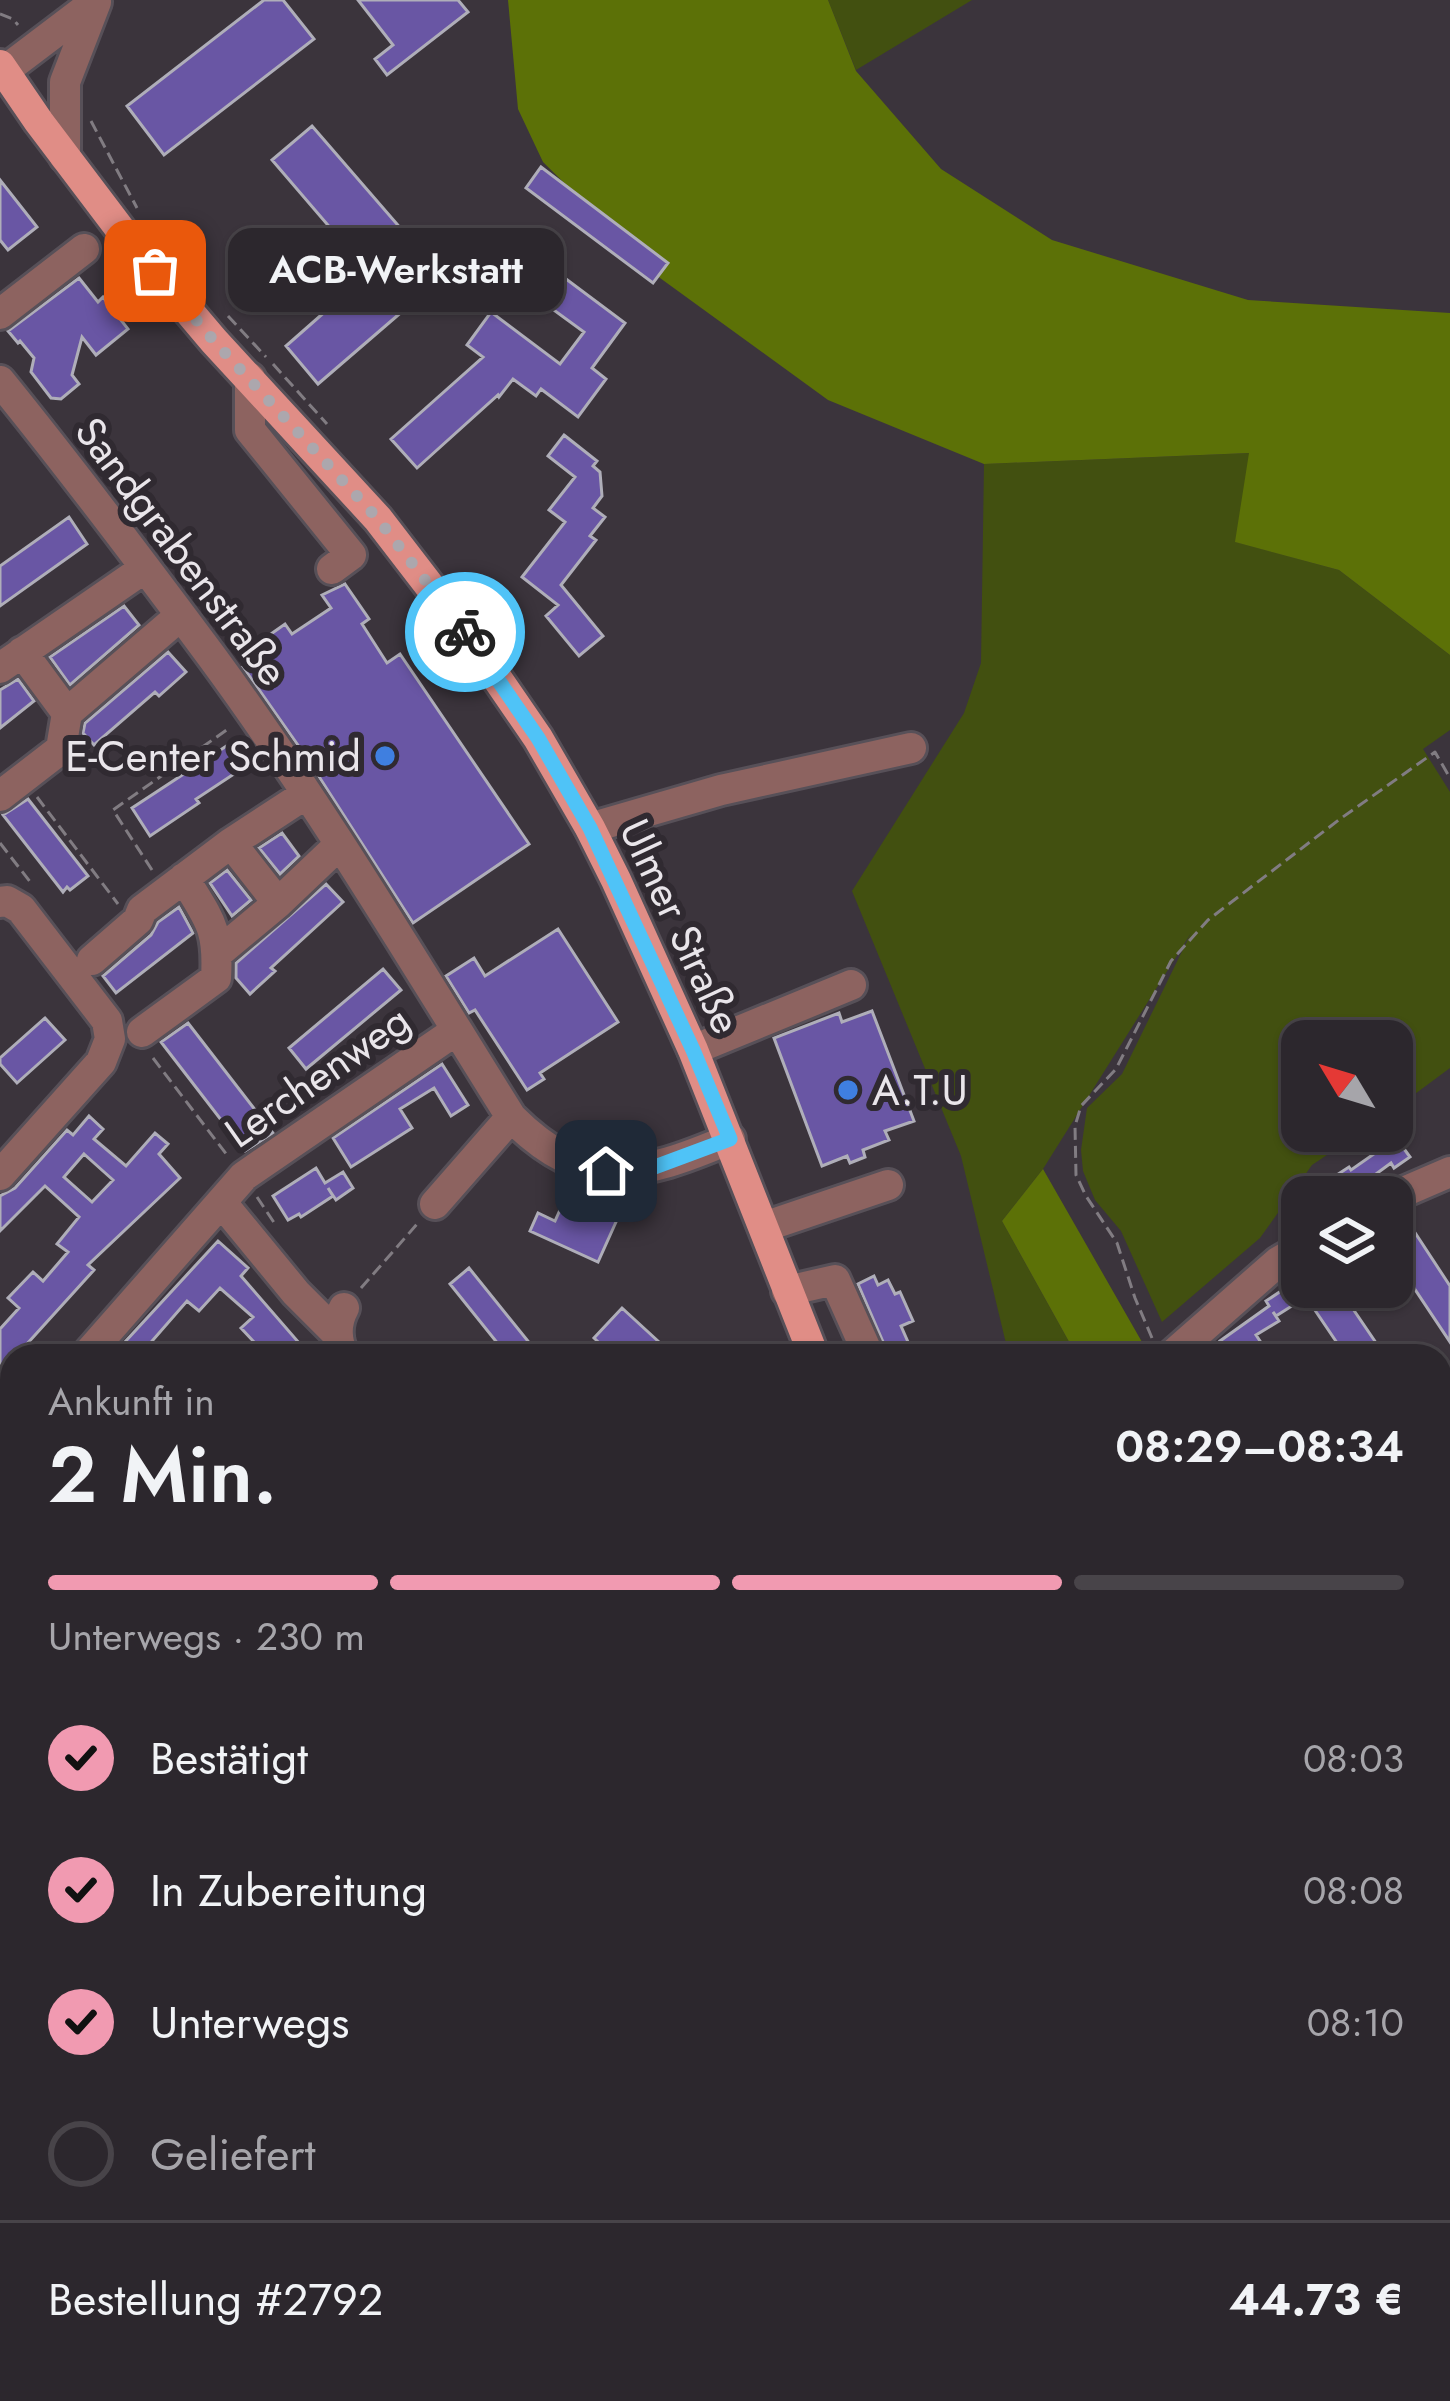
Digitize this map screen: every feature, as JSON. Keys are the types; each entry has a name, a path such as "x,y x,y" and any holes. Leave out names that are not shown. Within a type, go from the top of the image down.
{"main road":[{"name":"Ulmer Straße","path":"2,68 126,237 378,519 538,738 590,828 693,1050 809,1344"}],"street":[{"path":"2,68 97,1"},
{"path":"65,157 64,82 97,1"},
{"path":"0,314 84,248"},
{"path":"250,378 250,430 351,555 332,569"},
{"name":"Sandgrabenstraße","path":"0,381 250,712 340,845 511,1117 551,1152 606,1171 652,1168 730,1139"},
{"path":"67,713 11,660 145,568"},
{"path":"11,788 61,749 67,713 180,616"},
{"path":"590,828 721,790 911,748"},
{"path":"92,960 164,893 306,794"},
{"path":"231,843 278,903"},
{"path":"218,953 340,845"},
{"path":"145,1042 216,978 215,931 164,893"},
{"path":"0,1175 101,1062 110,1039 107,1022 13,896"},
{"path":"693,1050 851,986"},
{"name":"Lerchenweg","path":"97,1344 244,1176 457,1030"},
{"path":"435,1204 511,1117"},
{"path":"1413,1188 1450,1172"},
{"path":"764,1226 887,1185"},
{"path":"222,1203 336,1329"},
{"path":"1164,1344 1281,1260"},
{"path":"788,1292 835,1280 864,1344"}],"path":[{"path":"11,788 121,908 164,893 112,810 250,712"},
{"path":"1160,1344 1118,1243 1076,1175 1075,1126 1081,1106 1116,1069 1171,961 1208,920 1435,752 1450,778"},
{"path":"0,843 13,896"},
{"path":"145,1042 244,1176"},
{"path":"336,1329 435,1204"}],"green space":[{"path":"508,0 828,0 856,71 941,169 1052,240 1248,300 1450,313 1450,655 1339,570 1235,542 1249,453 984,464 828,400 660,278 543,162 518,109"},
{"path":"828,0 972,0 856,70"},
{"path":"1250,453 1236,542 1339,570 1450,655 1450,730 1423,749 1450,792 1450,1068 1413,1095 1413,1020 1281,1020 1281,1152 1332,1152 1304,1176 1281,1176 1281,1209 1260,1238 1162,1322 1121,1231 1095,1200 1083,1171 1081,1150 1087,1108 1122,1074 1191,933 1043,1169 1002,1221 1070,1344 1006,1344 961,1156 852,891 964,713 981,663 984,464"},
{"path":"1043,1169 1143,1344 1070,1344 1002,1221"}],"building":[{"path":"264,0 283,0 314,39 164,155 127,106"},
{"path":"358,0 458,0 468,12 387,75 375,59 393,45"},
{"path":"312,126 409,238 422,228 455,266 318,384 286,346 369,273 272,160"},
{"path":"541,167 668,263 653,283 526,188"},
{"path":"0,180 37,227 8,250 0,240"},
{"path":"534,255 625,323 592,368 606,379 578,417 541,389 536,396 513,379 499,397 417,468 391,439 483,357 467,345 491,312 560,364 584,332 514,281"},
{"path":"79,278 98,302 103,297 128,329 96,355 82,337 72,375 79,384 61,399 51,398 31,372 34,358 8,331"},
{"path":"564,435 597,461 593,466 600,472 602,496 593,508 605,517 590,536 596,540 561,585 603,636 579,656 546,616 558,605 522,577 565,522 549,510 575,477 548,456"},
{"path":"69,517 87,544 0,606 0,566"},
{"name":"E-Center Schmid","path":"345,584 369,619 362,624 387,663 400,654 529,844 413,923 243,667 267,651 261,641 285,624 292,634 331,608 322,595"},
{"path":"124,606 139,625 70,685 50,657"},
{"path":"168,652 186,672 159,696 155,692 94,745 83,733 85,723"},
{"path":"18,679 34,701 0,728 0,690"},
{"path":"234,741 249,764 150,836 132,808"},
{"path":"28,799 88,876 70,890 67,887 63,892 3,815"},
{"path":"282,833 299,856 280,874 259,848"},
{"path":"227,870 251,900 232,916 210,883"},
{"path":"326,884 343,902 271,968 275,971 250,994 236,978 236,963"},
{"path":"179,907 193,933 116,993 103,976"},
{"path":"558,929 618,1022 540,1073 544,1079 527,1090 475,1010 469,1013 446,976 474,958 485,976"},
{"path":"383,969 401,990 306,1069 289,1048"},
{"path":"872,1011 914,1121 885,1131 889,1140 863,1150 865,1157 850,1163 847,1156 822,1166 774,1038 839,1013 842,1022"},
{"path":"45,1018 65,1040 17,1083 0,1058"},
{"path":"188,1023 273,1133 245,1151 161,1042"},
{"path":"442,1064 468,1105 451,1116 434,1088 400,1109 412,1128 351,1167 333,1138"},
{"path":"89,1116 103,1129 94,1139 126,1166 155,1133 168,1144 159,1154 180,1178 88,1265 94,1270 27,1344 0,1344 0,1329 19,1308 8,1298 33,1272 43,1281 68,1252 57,1244 79,1217 45,1186 0,1231 0,1196 15,1188 67,1130 73,1135","holes":["84,1154 113,1180 92,1202 64,1177"]},
{"path":"1377,1152 1406,1152 1410,1157 1394,1168 1391,1163 1373,1176 1335,1176"},
{"path":"316,1168 325,1183 343,1172 353,1188 336,1200 328,1188 333,1196 288,1220 273,1196"},
{"path":"569,1190 620,1213 598,1262 530,1231 538,1213 555,1221"},
{"path":"1413,1230 1450,1286 1450,1342 1413,1286"},
{"path":"218,1241 248,1268 241,1276 300,1344 256,1344 241,1328 253,1317 220,1288 199,1311 187,1301 149,1344 123,1344"},
{"path":"469,1268 530,1344 498,1344 450,1284"},
{"path":"874,1276 878,1285 888,1280 895,1294 900,1292 913,1321 901,1326 908,1342 884,1344 858,1284"},
{"path":"1281,1291 1281,1308 1289,1308 1276,1316 1273,1312 1279,1321 1256,1335 1262,1344 1222,1344 1220,1341 1269,1306 1266,1301"},
{"path":"622,1308 659,1342 600,1344 594,1338"},
{"path":"1313,1308 1352,1308 1377,1344 1338,1344"}],"way so far":[{"path":"155,271 378,519 465,632"}],"place":[{"name":"ACB-Werkstatt","path":"155,271"},
{"name":"E-Center Schmid","path":"385,756"},
{"name":"A.T.U","path":"848,1090"}],"route":[{"path":"465,632 538,738 590,828 730,1139 652,1168 606,1171"}]}
